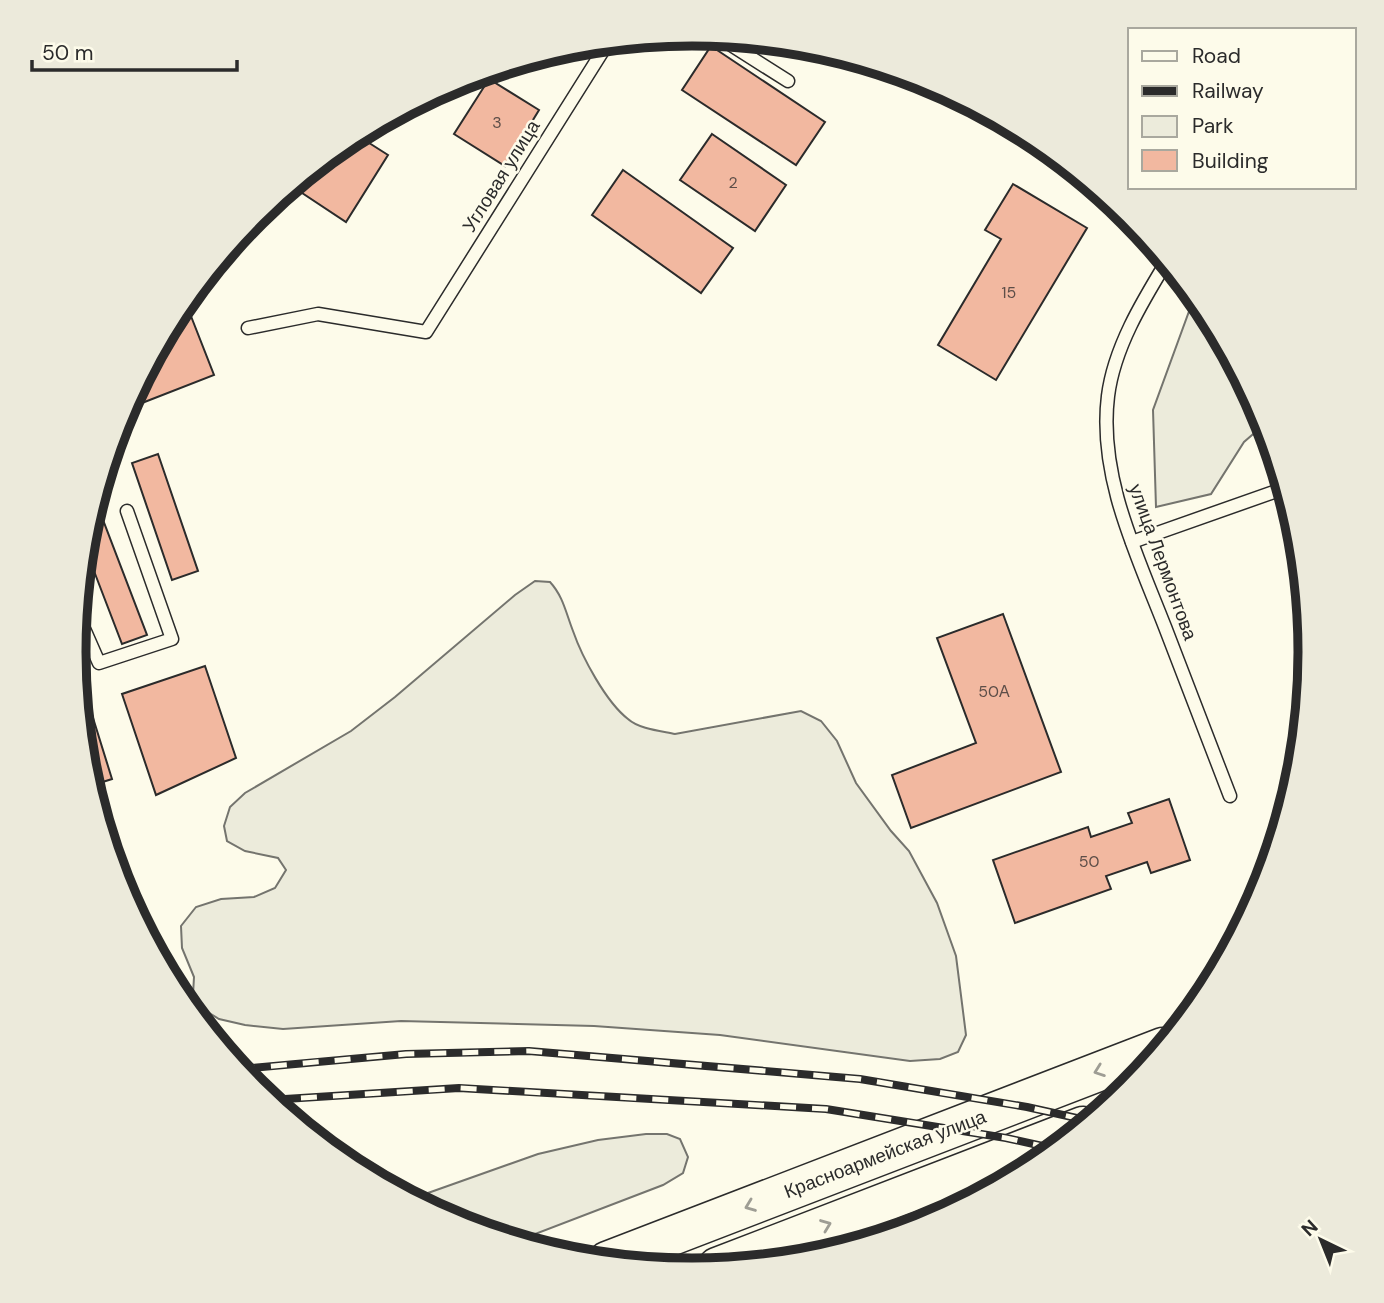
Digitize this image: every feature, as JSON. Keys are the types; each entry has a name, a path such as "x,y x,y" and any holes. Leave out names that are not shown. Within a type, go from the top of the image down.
{"main road":[{"name":"Красноармейская улица","path":"627,1253 1145,1054"},
{"path":"750,1254 1054,1137"}],"lane":[{"path":"735,47 788,81"},
{"name":"Угловая улица","path":"248,328 318,314 426,332 598,53"},
{"name":"улица Лермонтова","path":"1162,269 1116,361 1108,397 1107,434 1112,477 1132,542 1230,796"},
{"path":"1132,542 1276,491"},
{"path":"86,634 99,663 172,639 127,511"}],"green space":[{"path":"1190,307 1236,383 1256,431 1244,442 1211,494 1156,507 1153,410"},
{"path":"535,581 550,582 564,605 577,642 596,678 611,702 638,725 675,734 801,711 821,721 837,741 856,783 909,851 937,903 956,956 966,1035 958,1052 940,1059 910,1061 720,1035 594,1026 401,1021 283,1029 219,1019 206,1011 193,995 194,977 182,948 181,926 196,907 221,899 254,897 275,888 286,870 278,858 245,851 227,841 224,826 230,807 245,793 351,731"},
{"path":"667,1134 680,1139 688,1157 683,1173 663,1185 531,1236 460,1211 423,1195 538,1154 598,1140"}],"building":[{"path":"712,46 825,122 796,165 682,90"},
{"path":"491,80 539,110 505,166 454,134 487,82"},
{"path":"712,134 786,185 755,231 680,180"},
{"path":"366,141 388,155 346,222 299,191"},
{"path":"623,170 733,248 701,293 592,215"},
{"path":"1013,184 1087,228 996,380 938,345 1001,239 985,230"},
{"path":"190,313 214,375 139,404 167,348"},
{"path":"158,454 198,571 172,580 132,463"},
{"path":"102,517 147,635 122,644 92,566"},
{"path":"1003,614 1061,772 911,828 892,775 976,743 937,638"},
{"path":"205,666 236,758 156,795 122,694"},
{"path":"88,702 112,779 101,783"},
{"path":"1169,799 1190,860 1151,873 1147,862 1106,876 1111,889 1015,923 993,860 1088,827 1091,837 1132,823 1128,813"}],"railway":[{"path":"252,1068 406,1054 529,1051 860,1079 1078,1118"},
{"path":"283,1099 459,1088 826,1109 1042,1146"}]}
